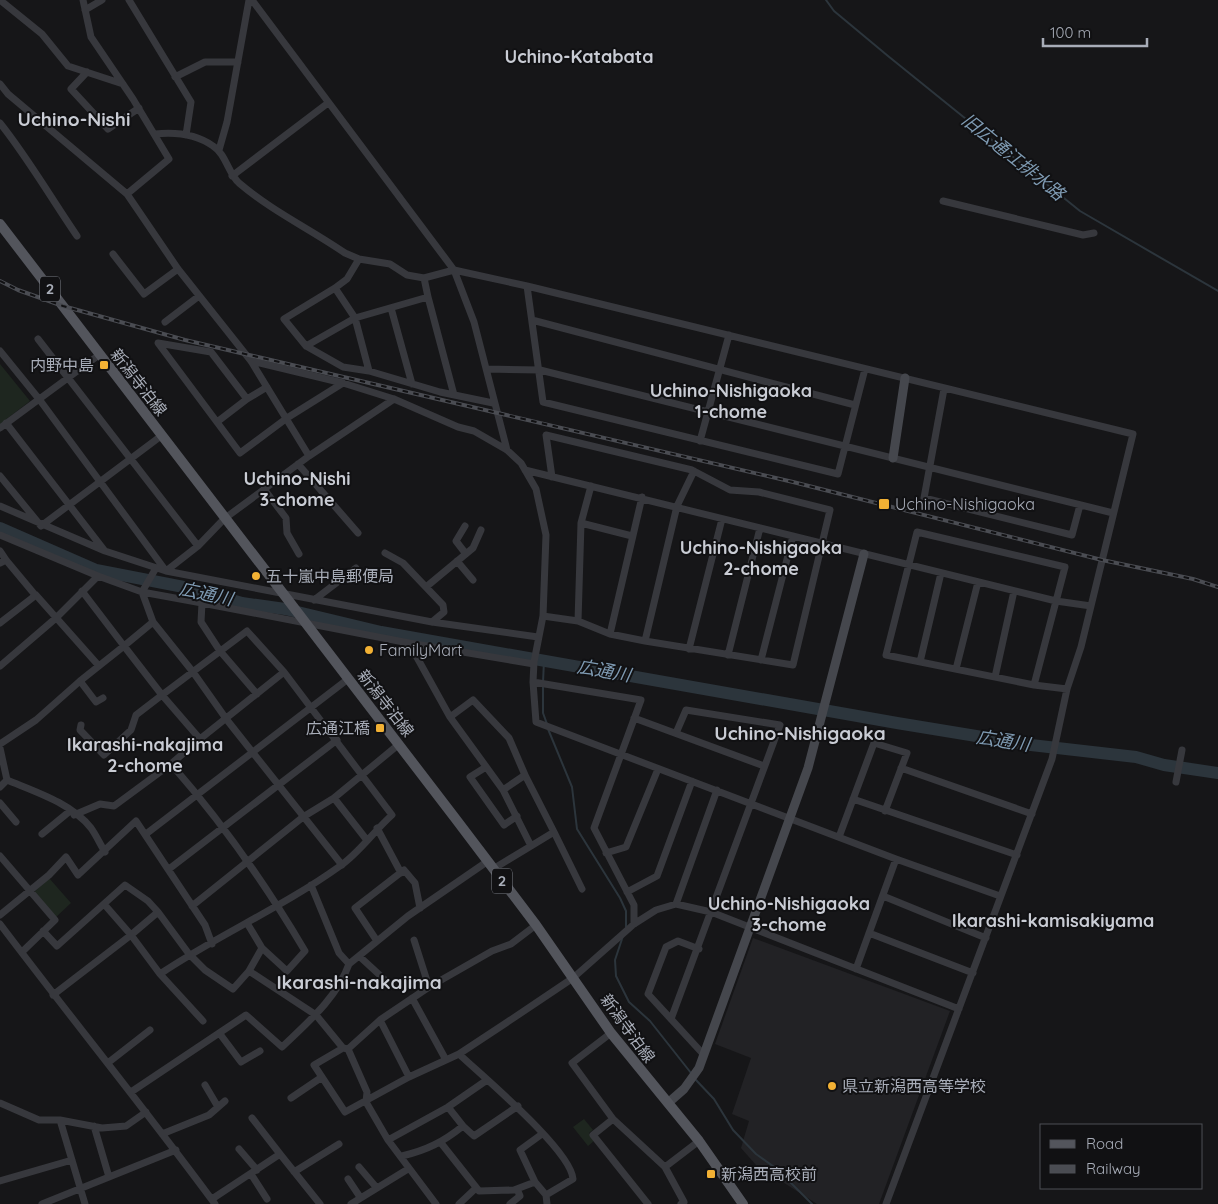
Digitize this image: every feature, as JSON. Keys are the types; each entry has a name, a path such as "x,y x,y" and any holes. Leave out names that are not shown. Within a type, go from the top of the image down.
{"main road":[{"name":"新潟寺泊線","path":"0,224 224,519 286,596 491,865 536,925 610,1033 699,1141 743,1204"}],"street":[{"path":"0,0 42,34 68,66 123,84"},
{"path":"83,0 90,37 139,108 170,159 127,194"},
{"path":"85,10 102,0"},
{"path":"128,0 191,102 186,135"},
{"path":"219,150 251,0"},
{"path":"251,0 454,270 474,322 487,369 493,403 507,450"},
{"path":"175,76 205,62 238,62"},
{"path":"87,72 71,89 108,128 139,108"},
{"path":"0,84 8,94 127,194 178,269 251,361 309,456"},
{"path":"232,176 328,103"},
{"path":"0,123 23,152 37,178 77,236"},
{"path":"154,134 174,132 212,145 219,150 232,176 269,206 344,253 359,259 390,264 407,275 424,278 454,270 527,286 1133,434 1052,754 1017,855 1000,896 886,1204"},
{"path":"942,201 1083,235 1094,233"},
{"path":"113,254 144,294 178,269"},
{"path":"359,259 347,279 284,319 306,346 343,367 369,371 454,395 493,403"},
{"path":"424,278 454,395"},
{"path":"527,286 543,402 700,441 838,474 865,369"},
{"path":"335,288 355,318 369,371"},
{"path":"165,322 199,296"},
{"path":"306,346 355,318 428,297"},
{"path":"392,308 412,384"},
{"path":"532,320 856,405"},
{"path":"700,441 729,336"},
{"path":"38,339 67,379 198,546"},
{"path":"247,399 211,352 158,342 240,453 287,418 343,383"},
{"path":"0,352 39,399 166,571"},
{"path":"99,355 3,426 69,504 105,552"},
{"path":"251,361 343,383 394,399 458,427 474,431 507,450 525,470 536,488 546,535 543,616 532,682 536,722 896,859 1000,896"},
{"path":"487,369 539,370 1113,513"},
{"path":"893,458 905,378"},
{"path":"217,422 247,399 267,387"},
{"path":"944,388 931,468 924,498 1072,535 1080,505"},
{"path":"166,571 198,546 224,519 309,456 394,399"},
{"path":"543,616 578,621 610,634 645,641 793,666 830,510 759,492 730,490 694,471 546,435 552,477"},
{"path":"41,526 161,436"},
{"path":"298,464 358,533"},
{"path":"525,470 642,497 722,519 1014,591 1056,601 1091,606"},
{"path":"645,641 677,506 694,471"},
{"path":"0,476 41,526"},
{"path":"578,621 581,523 591,486"},
{"path":"264,489 286,518 287,533 299,554"},
{"path":"610,634 642,497"},
{"path":"0,506 41,526 105,552 166,571 286,596 538,639"},
{"path":"689,649 722,519"},
{"path":"581,523 632,536"},
{"path":"465,526 456,541 466,554"},
{"path":"728,655 760,528"},
{"path":"426,587 473,548 481,530"},
{"path":"1034,685 1065,567 917,532 886,655 1034,685 1067,689"},
{"path":"0,535 98,576 143,591 409,643 534,663"},
{"path":"761,660 792,536"},
{"path":"0,551 3,561 99,666"},
{"path":"385,553 402,563 442,605 444,612 432,622"},
{"path":"668,1103 691,1081 704,1055 791,819 823,717 830,683 864,554"},
{"path":"457,562 472,580"},
{"path":"156,568 143,591 153,622 193,672 227,720 342,865"},
{"path":"314,600 356,568"},
{"path":"920,662 941,573"},
{"path":"0,666 56,618 98,576"},
{"path":"956,669 978,582"},
{"path":"82,591 162,695 200,739"},
{"path":"995,677 1014,591"},
{"path":"0,623 36,596"},
{"path":"202,603 201,622 220,652 257,694"},
{"path":"0,788 7,776 0,746 36,720 80,681 153,622"},
{"path":"81,726 80,730 104,755 131,730 136,715 247,631 284,672 309,708 337,740 392,815 342,865 278,906 212,944 189,954 160,974"},
{"path":"409,643 450,716 503,790 531,846"},
{"path":"42,834 72,813 100,804 114,806 227,720 284,672"},
{"path":"146,834 348,679"},
{"path":"80,681 97,702"},
{"path":"532,682 641,700 594,828 634,905 634,924"},
{"path":"450,716 473,700 509,738 525,775 582,889"},
{"path":"671,1019 699,948 749,803 780,725 686,710 676,733"},
{"path":"634,718 764,766"},
{"path":"169,869 337,740"},
{"path":"839,837 874,743 907,753 885,811"},
{"path":"192,906 304,818 334,798 398,744"},
{"path":"1177,780 1182,750"},
{"path":"171,764 197,794 248,862 278,906 305,951 287,971 262,948 247,923"},
{"path":"0,765 7,776 44,794 72,813 90,828 105,852"},
{"path":"486,767 470,777 504,825 517,816"},
{"path":"901,768 1032,814"},
{"path":"606,853 626,847 658,769"},
{"path":"503,790 525,775"},
{"path":"627,892 657,876 692,782"},
{"path":"676,904 717,790"},
{"path":"334,798 366,839"},
{"path":"853,799 1017,855"},
{"path":"0,803 16,822"},
{"path":"0,915 30,891 66,857 78,875 105,852 136,821 205,926 212,944"},
{"path":"377,828 401,873"},
{"path":"131,1092 246,1016 282,1047 316,1015 345,976 349,964 359,956 420,908 491,865 531,846 554,832"},
{"path":"0,856 55,920 22,952"},
{"path":"856,969 896,859"},
{"path":"378,941 355,908 404,870 415,883 420,908"},
{"path":"43,931 58,946 125,885 148,901 189,954 204,970 234,989 249,971 262,948"},
{"path":"311,885 339,953 349,964"},
{"path":"883,896 986,938"},
{"path":"104,904 131,935 160,974 203,1021"},
{"path":"536,925 511,944 470,962 429,987 380,1020 345,1048 314,1066 345,1112 408,1078 459,1054 573,978 634,924 656,910 676,904 711,912 958,1009"},
{"path":"53,995 158,912"},
{"path":"0,924 53,995 109,1062 213,1202 280,1154"},
{"path":"869,934 972,973"},
{"path":"414,940 429,987"},
{"path":"699,948 678,942 666,947 648,994 704,1055"},
{"path":"359,956 384,980"},
{"path":"249,971 316,1015 345,1048 367,1092 366,1102 388,1140 402,1156 408,1169 436,1204"},
{"path":"412,998 446,1060"},
{"path":"380,1020 408,1078"},
{"path":"109,1062 150,1030"},
{"path":"610,1033 572,1063 613,1119 665,1167 684,1202 681,1204"},
{"path":"220,1034 241,1062 260,1051"},
{"path":"459,1054 518,1106 558,1151 573,1173 573,1179 546,1195"},
{"path":"291,1098 322,1077"},
{"path":"388,1140 448,1107 487,1080"},
{"path":"205,1086 218,1107"},
{"path":"162,1134 209,1115 226,1101"},
{"path":"0,1103 39,1120 60,1120 102,1128 126,1126 146,1112"},
{"path":"448,1107 463,1126 474,1136 518,1106"},
{"path":"252,1118 320,1204"},
{"path":"613,1119 593,1135 648,1204"},
{"path":"60,1120 85,1204"},
{"path":"94,1126 109,1177"},
{"path":"402,1156 427,1150 441,1143 463,1126"},
{"path":"542,1134 520,1150 535,1182 546,1195 547,1204"},
{"path":"665,1167 699,1141"},
{"path":"441,1143 479,1191 517,1189 535,1182"},
{"path":"294,1172 339,1144"},
{"path":"239,1149 254,1172 267,1199"},
{"path":"42,1204 176,1150"},
{"path":"0,1181 72,1160"},
{"path":"359,1167 376,1187"},
{"path":"351,1204 408,1169"},
{"path":"348,1179 360,1197"},
{"path":"459,1204 476,1188"},
{"path":"510,1204 520,1196 517,1189"}],"shaded area":[{"path":"0,364 30,401 0,424"},
{"path":"49,878 71,903 55,918 33,893"},
{"name":"県立新潟西高等学校","path":"753,938 950,1011 879,1204 817,1204 756,1165 741,1148 749,1121 732,1114 751,1058 715,1044"},
{"path":"584,1119 593,1130 589,1133 595,1140 588,1146 573,1127"}],"waterway":[{"name":"旧広通江排水路","path":"826,0 834,11 888,56 1080,211 1218,291"},
{"name":"広通川","path":"0,528 96,570 194,589 242,603 285,609 381,632 897,723 1031,745 1136,757 1164,765 1218,773"},
{"path":"543,682 544,661"},
{"path":"543,687 543,713 547,724"},
{"path":"548,729 572,787 577,829 620,898 626,911 626,927"},
{"path":"623,936 615,960 616,976 629,1002 650,1021 691,1073"},
{"path":"695,1079 714,1099 733,1130 756,1154 777,1169 812,1204"}],"railway":[{"path":"0,281 18,290 63,306 185,340 793,482 1102,560 1193,579 1218,587"}],"place":[{"name":"内野中島","path":"104,365"},
{"name":"Uchino-Nishigaoka","path":"884,504"},
{"name":"五十嵐中島郵便局","path":"256,576"},
{"name":"FamilyMart","path":"369,650"},
{"name":"広通江橋","path":"380,728"},
{"name":"県立新潟西高等学校","path":"832,1086"},
{"name":"新潟西高校前","path":"711,1174"}],"district":[{"name":"Uchino-Katabata","path":"579,57"},
{"name":"Uchino-Nishi","path":"74,119"},
{"name":"Uchino-Nishigaoka 1-chome","path":"731,401"},
{"name":"Uchino-Nishi 3-chome","path":"297,489"},
{"name":"Uchino-Nishigaoka 2-chome","path":"761,558"},
{"name":"Uchino-Nishigaoka","path":"800,733"},
{"name":"Ikarashi-nakajima 2-chome","path":"145,755"},
{"name":"Uchino-Nishigaoka 3-chome","path":"789,914"},
{"name":"Ikarashi-kamisakiyama","path":"1053,921"},
{"name":"Ikarashi-nakajima","path":"359,982"}]}
